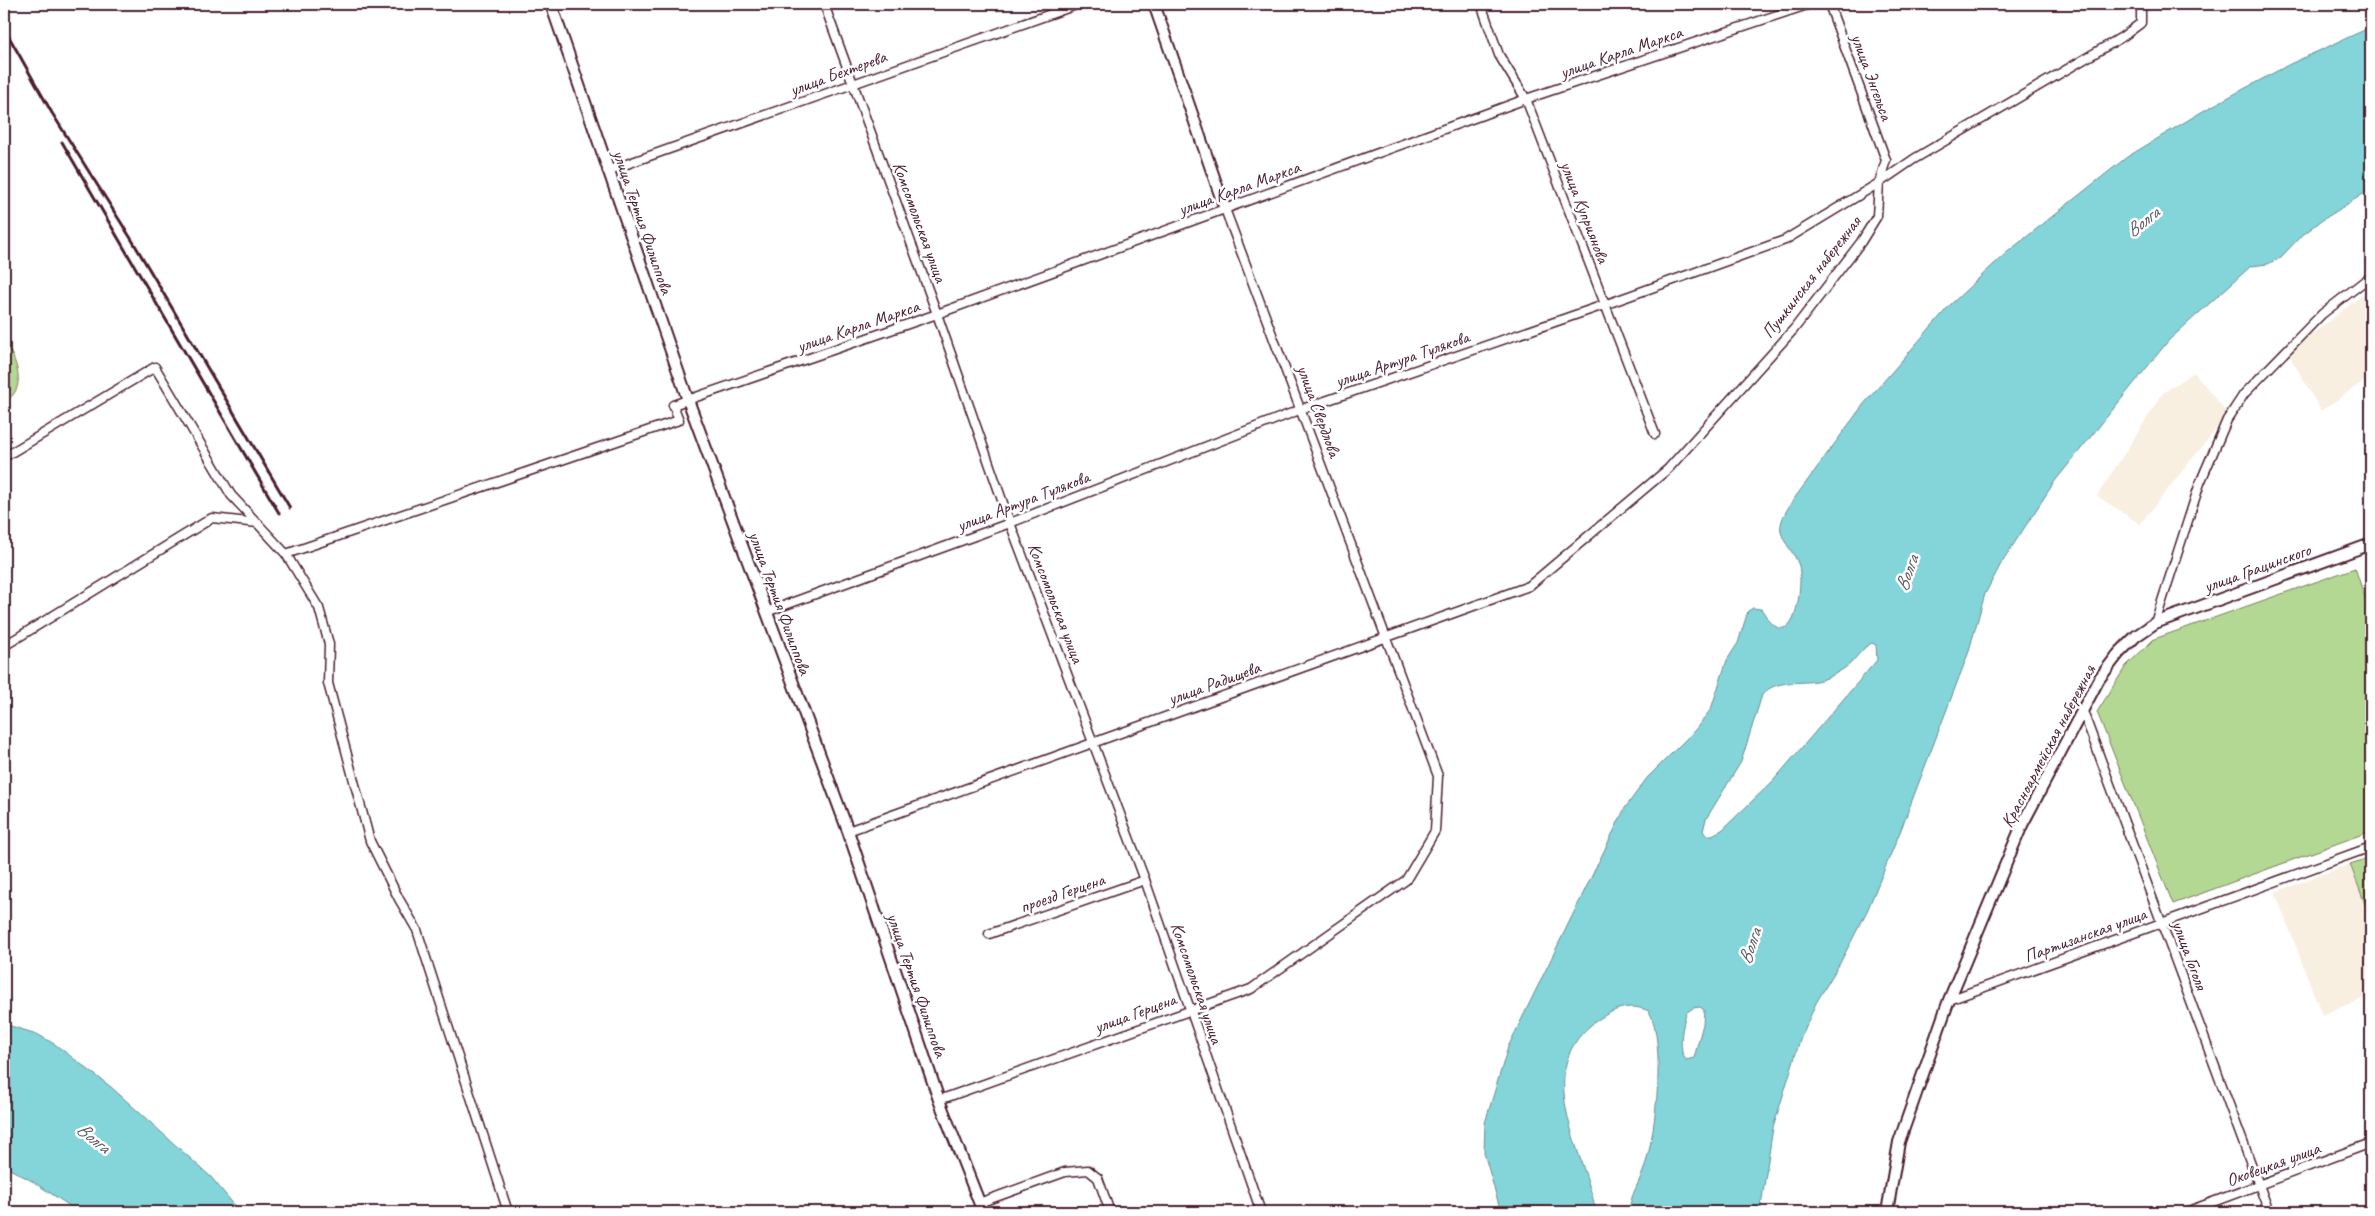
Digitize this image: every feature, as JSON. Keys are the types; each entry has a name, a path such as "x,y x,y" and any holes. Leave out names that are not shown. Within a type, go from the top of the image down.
{"street":[{"name":"улица Тертия Филиппова","path":"551,4 683,402 766,612 848,831 939,1100 981,1208"},
{"name":"Комсомольская улица","path":"824,4 937,314 1010,523 1145,880 1261,1212"},
{"name":"улица Бехтерева","path":"607,171 1079,4"},
{"name":"улица Свердлова","path":"1154,4 1225,209 1438,776 1435,831"},
{"name":"улица Куприянова","path":"1481,4 1499,55 1526,99 1655,434"},
{"name":"улица Карла Маркса","path":"683,402 937,314 1526,99 1810,4"},
{"name":"улица Энгельса","path":"1829,4 1886,160 1879,183"},
{"path":"1879,183 1914,159 2122,37 2141,24 2141,4"},
{"name":"улица Артура Тулякова","path":"766,612 1010,523 1302,410 1785,240 1879,183"},
{"name":"Пушкинская набережная","path":"1578,543 1668,469 1794,329 1861,242 1876,216 1879,183"},
{"path":"2155,623 2165,586 2200,483 2227,420 2244,394 2322,314 2371,276"},
{"path":"4,457 154,367 231,495 286,554 319,608 329,644 328,683 370,840 399,899 417,930 508,1212"},
{"path":"286,554 679,420 673,405 683,402"},
{"path":"4,646 212,518 258,523"},
{"name":"улица Радищева","path":"848,831 1385,636 1529,586 1578,543"},
{"name":"улица Грацинского","path":"2155,623 2371,547"},
{"name":"Красноармейская набережная","path":"1887,1212 1899,1142 1949,1000 2022,825 2099,679 2118,653 2136,636 2155,623"},
{"name":"улица Гоголя","path":"2082,710 2269,1212"},
{"name":"улица Герцена","path":"939,1100 1251,989 1406,880 1435,831"},
{"name":"Партизанская улица","path":"1949,1000 2371,847"},
{"name":"проезд Герцена","path":"989,934 1145,880"},
{"name":"Оковецкая улица","path":"2186,1212 2371,1143"},
{"path":"981,1208 1065,1172 1088,1170 1098,1178 1110,1212"}],"shaded area":[{"path":"2371,288 2371,376 2321,411 2289,355 2297,346"},
{"path":"2194,372 2228,414 2140,524 2097,496 2163,393"},
{"path":"2350,864 2371,920 2371,995 2322,1015 2275,892"}],"green space":[{"path":"4,340 16,365 18,382 12,396 4,402"},
{"path":"2355,568 2371,615 2371,831 2173,904 2097,712 2126,666 2154,639"},
{"path":"2371,857 2371,920 2350,864"}],"water":[{"name":"Волга","path":"2371,27 2371,189 2321,221 2300,237 2281,257 2268,264 2251,266 2169,340 2055,481 2002,562 1985,594 1968,654 1900,832 1867,911 1840,963 1816,1003 1800,1040 1773,1128 1760,1212 1629,1212 1631,1200 1645,1166 1653,1131 1658,1087 1658,1064 1654,1025 1649,1011 1629,1007 1611,1012 1599,1019 1578,1038 1567,1061 1564,1085 1566,1110 1596,1212 1501,1212 1484,1153 1485,1123 1508,1047 1625,808 1647,778 1695,730 1711,709 1727,660 1738,643 1748,611 1753,608 1761,609 1771,623 1779,628 1786,627 1791,622 1798,603 1800,572 1797,561 1781,532 1781,524 1791,503 1863,405 1950,305 2005,254 2127,157 2203,111 2290,64","holes":["1872,643 1876,645 1877,660 1773,781 1722,830 1712,835 1706,835 1703,831 1706,819 1741,762 1762,695 1768,689 1776,686 1819,681 1830,677 1850,664","1700,1007 1704,1010 1703,1024 1694,1058 1686,1060 1681,1043 1686,1013 1693,1008"]},
{"name":"Волга","path":"4,1024 37,1034 56,1045 111,1087 211,1177 240,1212 79,1212 32,1181 4,1166"}],"railway":[{"path":"4,28 52,113 132,240 290,508"},
{"path":"62,142 279,513"}]}
